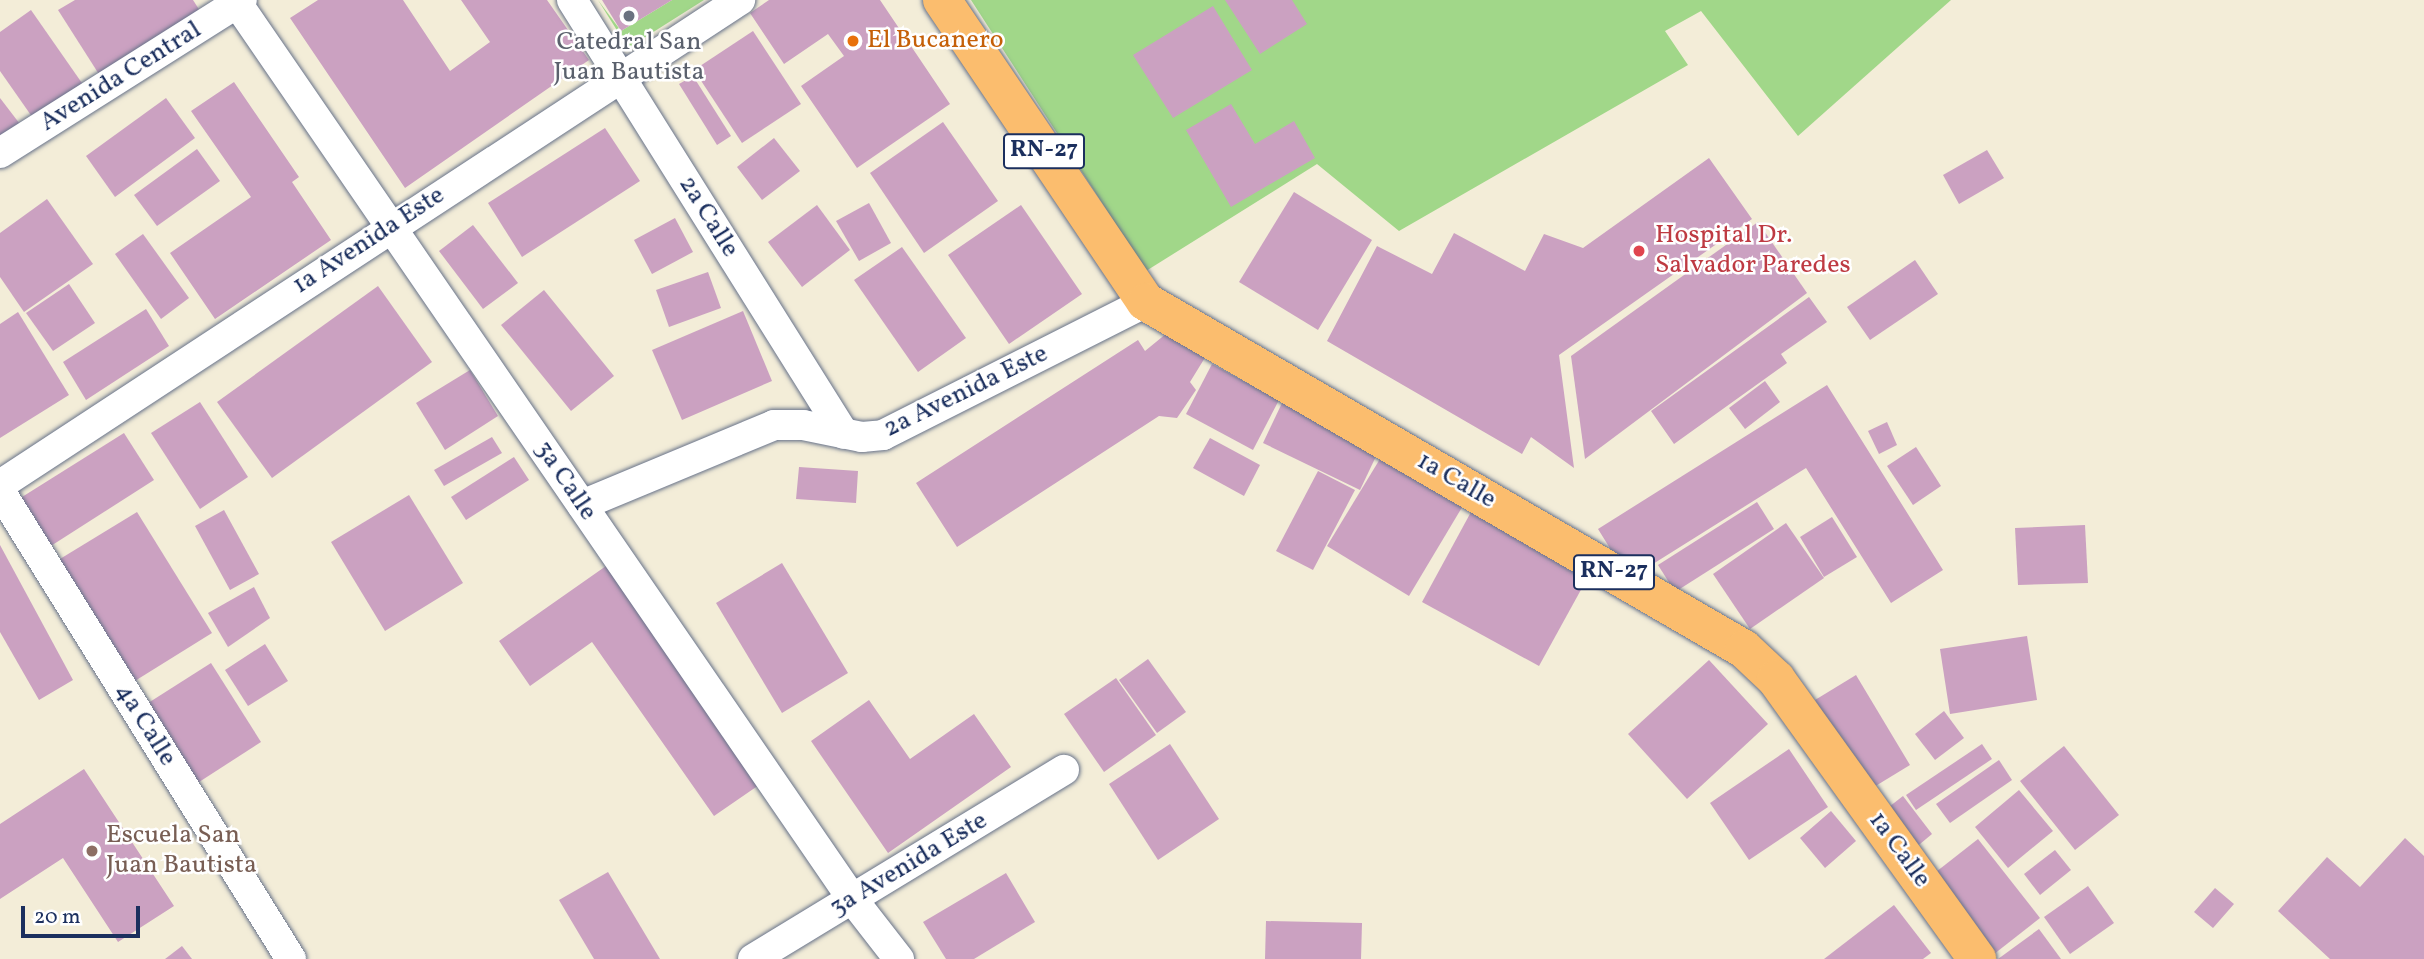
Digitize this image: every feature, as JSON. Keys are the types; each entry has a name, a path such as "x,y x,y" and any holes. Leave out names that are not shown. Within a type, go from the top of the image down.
{"main road":[{"name":"1a Calle","path":"942,0 1146,302 1744,649 1776,679 1977,959"}],"street":[{"name":"2a Calle","path":"572,0 844,434"},
{"name":"1a Avenida Este","path":"0,485 391,226 740,0"},
{"name":"Avenida Central","path":"0,153 238,1"},
{"name":"3a Calle","path":"238,1 853,900 899,959"},
{"name":"2a Avenida Este","path":"582,506 774,425 803,425 844,434 884,435 1146,302"},
{"name":"4a Calle","path":"0,491 291,959"},
{"name":"3a Avenida Este","path":"753,959 1064,770"}],"green space":[{"path":"598,0 621,31 672,0 704,0 628,48"},
{"path":"971,0 1951,0 1798,136 1701,11 1665,31 1688,65 1399,231 1317,164 1146,271"}],"building":[{"path":"75,0 193,0 202,14 102,79 58,10"},
{"path":"318,0 403,0 450,71 490,42 461,0 547,0 589,60 405,188 290,18"},
{"name":"Catedral San Juan Bautista","path":"602,0 672,0 621,31"},
{"path":"769,0 880,0 950,104 857,168 801,86 844,56 828,34 784,64 750,13"},
{"path":"1225,0 1292,0 1307,24 1260,54"},
{"path":"1213,6 1252,70 1173,118 1133,55"},
{"path":"31,10 91,96 42,131 0,71 0,32"},
{"path":"753,31 801,104 742,143 694,70"},
{"path":"693,76 731,136 717,145 679,84"},
{"path":"234,82 299,177 292,182 331,240 215,319 170,253 251,197 191,111"},
{"path":"0,98 23,128 0,146"},
{"path":"166,98 195,138 115,197 86,156"},
{"path":"1231,104 1255,144 1294,121 1315,158 1231,207 1186,130"},
{"path":"943,122 998,201 924,253 870,173"},
{"path":"605,128 640,181 522,257 488,203"},
{"path":"774,138 800,171 762,200 737,167"},
{"path":"197,149 220,181 157,226 134,195"},
{"path":"1987,150 2004,178 1959,204 1943,175"},
{"path":"1709,158 1752,219 1559,355 1574,468 1531,437 1522,454 1327,341 1377,246 1432,274 1454,233 1525,271 1544,234 1583,248"},
{"path":"1294,192 1372,240 1318,330 1239,282"},
{"path":"47,199 93,264 24,312 0,277 0,233"},
{"path":"869,203 891,243 859,261 836,221"},
{"path":"817,205 850,250 802,287 768,242"},
{"path":"1021,205 1082,294 1009,344 948,255"},
{"path":"675,218 693,252 652,274 634,240"},
{"path":"1758,222 1807,293 1585,459 1571,356"},
{"path":"473,225 518,283 483,309 439,251"},
{"path":"143,234 189,298 161,319 115,254"},
{"path":"902,247 966,338 918,372 854,280"},
{"path":"1915,260 1938,294 1870,340 1847,307"},
{"path":"708,272 721,308 669,327 656,290"},
{"path":"69,284 95,323 53,351 26,313"},
{"path":"378,286 432,362 272,478 217,402"},
{"path":"544,290 614,376 571,411 501,325"},
{"path":"1809,297 1827,322 1781,354 1787,363 1674,444 1651,411"},
{"path":"146,309 169,346 86,400 63,362"},
{"path":"743,311 772,381 682,420 652,350"},
{"path":"18,312 69,395 0,438 0,324"},
{"path":"1167,333 1206,356 1190,382 1196,390 1177,418 1159,416 957,547 916,483 1138,340 1145,351"},
{"path":"1212,364 1279,400 1253,450 1186,414"},
{"path":"470,370 498,416 445,450 416,403"},
{"path":"1765,381 1780,402 1745,429 1729,408"},
{"path":"1827,385 1943,570 1891,603 1806,468 1629,579 1598,529"},
{"path":"200,402 248,477 200,509 151,433"},
{"path":"1282,403 1379,450 1360,490 1263,443"},
{"path":"1887,422 1897,445 1879,454 1868,431"},
{"path":"124,433 154,480 43,551 14,502"},
{"path":"492,437 502,453 444,486 434,470"},
{"path":"1210,438 1260,465 1244,496 1193,468"},
{"path":"1916,447 1941,486 1913,505 1887,466"},
{"path":"1386,449 1467,499 1409,596 1327,546"},
{"path":"514,457 529,480 466,520 451,497"},
{"path":"799,467 858,471 856,503 796,499"},
{"path":"1318,471 1355,490 1313,570 1276,551"},
{"path":"409,495 463,583 385,631 331,542"},
{"path":"1757,502 1774,529 1675,592 1658,565"},
{"path":"224,510 259,574 230,590 195,526"},
{"path":"137,512 212,633 130,684 55,562"},
{"path":"1471,512 1588,577 1539,666 1422,602"},
{"path":"1832,517 1857,557 1824,577 1800,537"},
{"path":"1786,523 1824,578 1750,629 1713,574"},
{"path":"2085,525 2088,583 2018,585 2015,528"},
{"path":"0,545 73,680 39,700 0,632"},
{"path":"782,563 848,673 782,713 716,603"},
{"path":"606,566 759,785 714,816 592,642 530,686 499,641"},
{"path":"254,587 270,618 228,647 208,613"},
{"path":"2027,636 2037,700 1950,714 1940,649"},
{"path":"265,644 288,681 248,706 225,670"},
{"path":"1148,659 1186,712 1157,733 1119,680"},
{"path":"1709,660 1768,724 1687,799 1628,734"},
{"path":"211,663 261,742 196,784 145,705"},
{"path":"1856,675 1910,765 1869,790 1815,700"},
{"path":"1116,678 1156,735 1104,772 1064,714"},
{"path":"869,700 910,759 974,714 1011,767 888,853 811,741"},
{"path":"1944,711 1964,738 1935,760 1915,734"},
{"path":"1170,744 1219,819 1158,860 1109,784"},
{"path":"1982,744 1992,759 1916,810 1906,795"},
{"path":"2064,746 2119,815 2075,850 2020,781"},
{"path":"1789,749 1828,807 1749,860 1710,803"},
{"path":"1999,760 2012,780 1950,823 1936,804"},
{"path":"84,769 174,906 118,942 63,858 0,899 0,824"},
{"path":"2019,790 2053,831 2008,868 1975,827"},
{"path":"1903,796 1932,834 1914,849 1885,810"},
{"path":"1831,811 1856,841 1825,868 1800,838"},
{"path":"2405,838 2424,856 2424,959 2330,959 2278,911 2327,857 2360,887"},
{"path":"1978,839 2040,918 1989,958 1927,879"},
{"path":"2055,850 2071,870 2040,895 2024,874"},
{"path":"608,872 660,959 594,959 559,900"},
{"path":"1006,873 1035,922 974,959 946,959 923,922"},
{"path":"2088,886 2114,923 2070,954 2044,917"},
{"path":"2215,888 2234,904 2213,928 2194,912"},
{"path":"1894,905 1931,953 1923,959 1824,959"},
{"path":"1266,921 1362,923 1361,959 1265,959"},
{"path":"2039,929 2061,959 1998,959"},
{"path":"182,946 192,959 165,959"}],"place":[{"name":"Catedral San Juan Bautista","path":"629,16"},
{"name":"El Bucanero","path":"853,41"},
{"name":"Hospital Dr. Salvador Paredes","path":"1639,251"},
{"name":"Escuela San Juan Bautista","path":"92,851"}]}
